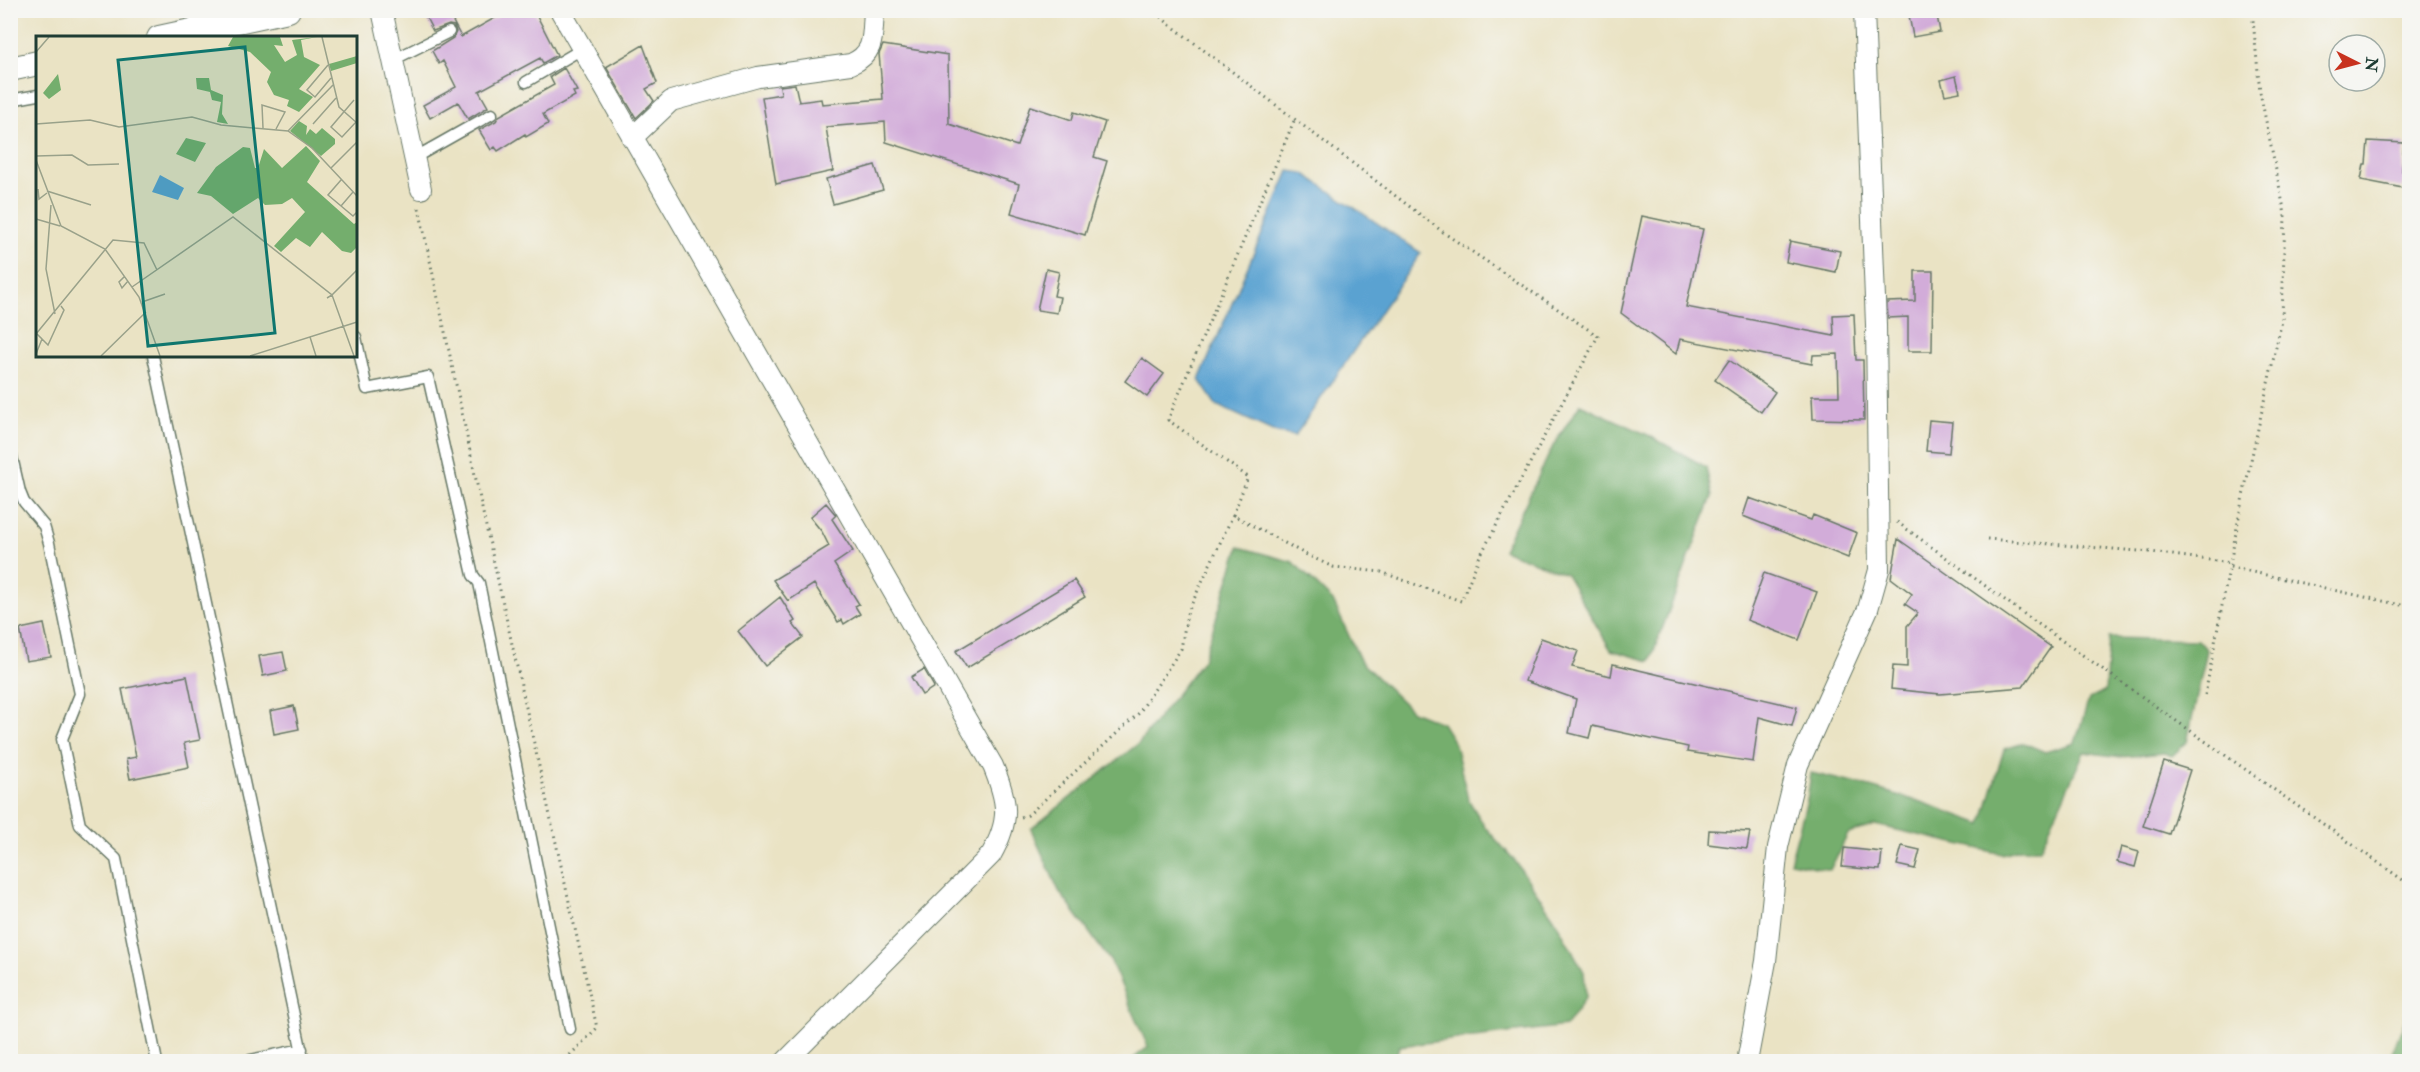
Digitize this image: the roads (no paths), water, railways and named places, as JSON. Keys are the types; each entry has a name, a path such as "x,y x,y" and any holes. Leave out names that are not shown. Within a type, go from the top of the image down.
{"street":[{"path":"168,36 288,10"},
{"path":"382,10 421,189"},
{"path":"560,10 993,766 1006,805 1001,838 991,855 785,1062"},
{"path":"632,138 671,101 758,77 851,64 863,59 871,47 874,10"},
{"path":"1747,1062 1766,962 1778,847 1798,765 1869,609 1879,570 1876,325 1864,10"},
{"path":"10,69 36,63"}],"lane":[{"path":"393,60 449,32"},
{"path":"526,82 582,49"},
{"path":"10,100 36,95"},
{"path":"414,158 492,114"},
{"path":"357,342 367,389 428,377 473,575 479,584 570,1029"},
{"path":"153,357 304,1062"},
{"path":"10,448 24,502 44,526 49,543 80,694 62,740 80,825 116,859 157,1062"},
{"path":"241,1062 302,1049"}],"water":[{"path":"1289,171 1303,173 1421,253 1295,436 1277,433 1216,405 1199,380"}]}
